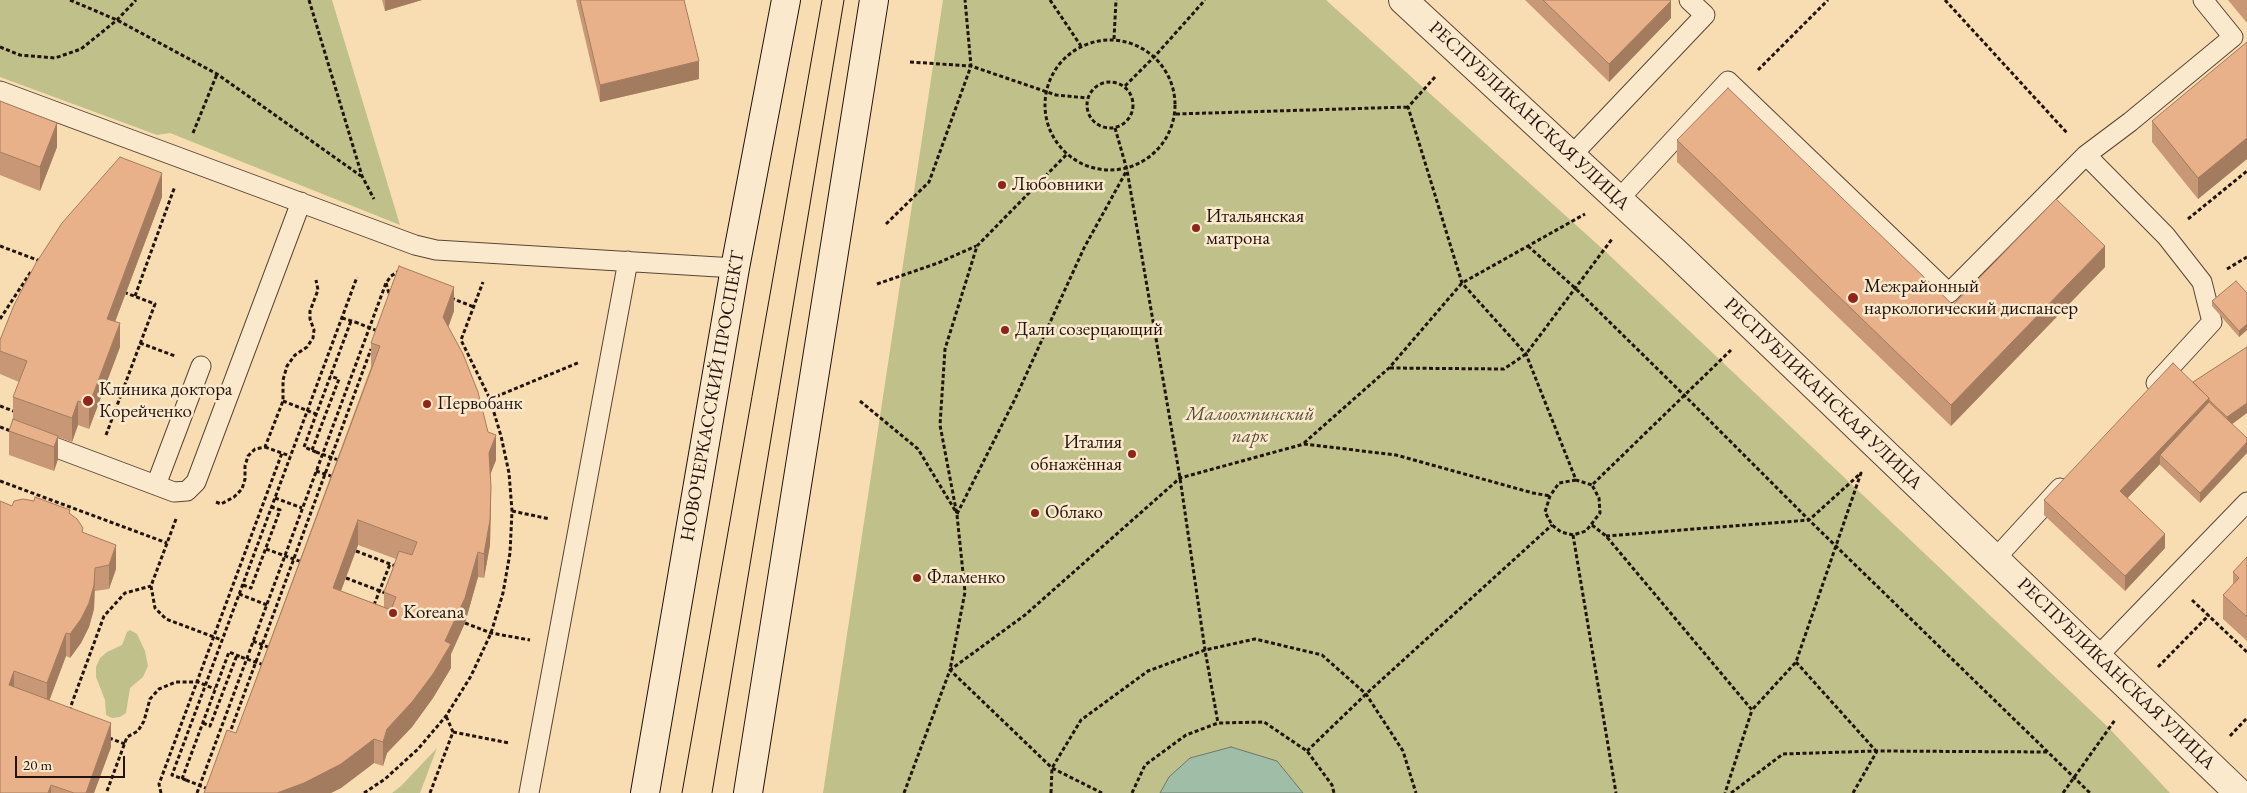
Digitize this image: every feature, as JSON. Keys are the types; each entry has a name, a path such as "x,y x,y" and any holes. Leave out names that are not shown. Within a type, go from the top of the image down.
{"main road":[{"name":"НОВОЧЕРКАССКИЙ ПРОСПЕКТ","path":"645,793 735,268 786,0"},
{"path":"748,793 874,0"},
{"name":"РЕСПУБЛИКАНСКАЯ УЛИЦА","path":"1403,0 1619,198 1995,560 2098,656 2238,793"}],"lane":[{"path":"1572,155 1705,15 1689,0"},
{"path":"1619,198 1728,81 1949,293 2086,155 2130,122 2233,36 2202,0"},
{"path":"0,91 415,245 436,250 735,268"},
{"path":"2086,155 2166,236 2202,282 2212,322 2145,396"},
{"path":"41,442 174,492 187,491 196,482 301,202"},
{"path":"529,793 628,262"},
{"path":"156,485 201,366"},
{"path":"1995,560 2071,477"},
{"path":"2098,656 2247,502"}],"path":[{"path":"70,0 117,20 217,74 362,176"},
{"path":"0,47 20,55 55,58 81,49 117,20 136,0"},
{"path":"309,0 362,176 376,202"},
{"path":"886,224 929,182 971,66 965,0"},
{"path":"1050,0 1081,46"},
{"path":"1114,39 1116,0"},
{"path":"1125,86 1155,56 1205,0"},
{"path":"1738,91 1828,0"},
{"path":"1945,0 2086,155"},
{"path":"957,515 1015,399 1084,248 1127,170 1161,149 1176,114 1173,82 1155,56 1136,44 1114,39 1081,46 1058,65 1045,92 1044,115 1052,136 1066,155 1094,170 1127,170"},
{"path":"910,62 971,66 1045,92 1087,98"},
{"path":"198,121 217,74"},
{"path":"1176,114 1408,107 1435,77"},
{"path":"1111,81 1125,86 1133,102 1130,119 1114,128 1099,126 1088,114 1087,98 1096,86 1111,81"},
{"path":"1408,107 1462,284 1526,354 1576,480"},
{"path":"1114,128 1127,170 1180,478 1205,650 1218,723"},
{"path":"877,284 938,263 977,246 1066,155"},
{"path":"2166,236 2247,171"},
{"path":"135,296 171,200"},
{"path":"1304,444 1389,368 1462,284 1586,214"},
{"path":"1389,368 1504,369 1526,354 1613,238"},
{"path":"0,246 44,262"},
{"path":"904,793 950,670 965,592 957,515 940,425 945,349 977,246"},
{"path":"1528,246 1575,288 1809,520 2090,793"},
{"path":"0,319 44,254"},
{"path":"391,276 400,279"},
{"path":"364,793 385,779 418,749 446,716 471,676 491,633 504,585 510,553 512,511 509,473 490,399 461,340 485,276"},
{"path":"214,790 172,775 357,277"},
{"path":"265,447 282,401 283,380 287,366 295,355 307,347 312,338 314,330 310,319 310,311 318,290 316,280"},
{"path":"197,793 386,283 390,299"},
{"path":"102,444 155,304 126,293"},
{"path":"446,296 474,307"},
{"path":"342,318 383,333"},
{"path":"345,463 304,447 330,376 353,322"},
{"path":"378,334 381,325"},
{"path":"226,742 374,342"},
{"path":"140,343 201,366"},
{"path":"1592,485 1732,350"},
{"path":"490,399 583,360"},
{"path":"314,451 339,379 330,376"},
{"path":"860,400 918,449 957,515"},
{"path":"282,401 316,414"},
{"path":"0,406 17,412"},
{"path":"341,431 348,433"},
{"path":"950,670 1026,616 1180,478 1304,444 1396,455 1550,496"},
{"path":"222,640 166,619 155,608 151,586 187,491 221,504 234,498 244,484 245,466 248,456 255,449 265,447 290,456"},
{"path":"161,793 160,784 282,453"},
{"path":"316,471 339,479"},
{"path":"1606,536 1809,520 1861,473 1796,662 1752,710 1726,793"},
{"path":"1576,480 1592,485 1599,498 1600,513 1586,531 1573,535 1561,532 1552,525 1545,512 1550,496 1559,483 1576,480"},
{"path":"0,481 167,543"},
{"path":"275,498 302,508"},
{"path":"243,585 251,588 266,549 280,510 272,507"},
{"path":"512,511 554,520"},
{"path":"1307,750 1552,525"},
{"path":"1592,525 1606,536 1752,710"},
{"path":"1573,535 1616,793"},
{"path":"249,542 257,546"},
{"path":"266,549 307,564"},
{"path":"356,551 399,567"},
{"path":"373,609 390,564"},
{"path":"346,578 392,596"},
{"path":"2172,580 2247,652"},
{"path":"68,713 104,616 125,593 151,586"},
{"path":"239,594 267,605"},
{"path":"2158,667 2209,615"},
{"path":"465,623 491,633 532,640"},
{"path":"1051,793 1052,768 1081,720 1148,671 1205,650 1255,639 1322,655 1366,694 1403,751 1416,793"},
{"path":"253,641 276,650"},
{"path":"184,780 229,652 270,667"},
{"path":"203,723 210,726 239,656"},
{"path":"1796,662 1877,751"},
{"path":"950,670 1052,768 1102,793"},
{"path":"107,791 127,737 138,731 144,721 150,699 159,689 176,682 198,682 215,688"},
{"path":"246,688 253,690"},
{"path":"430,793 453,732 446,716"},
{"path":"2230,736 2247,718"},
{"path":"2063,793 2116,720"},
{"path":"1132,793 1145,765 1186,735 1218,723 1264,722 1307,750 1332,785 1334,793"},
{"path":"453,732 512,743"},
{"path":"105,745 108,738 125,744"},
{"path":"1731,793 1784,754 1877,751 2048,752"},
{"path":"1853,793 1877,751"},
{"path":"207,793 210,786"}],"green space":[{"path":"0,0 332,0 400,225 170,133 157,135 0,77"},
{"name":"Малоохтинский парк","path":"943,0 1326,0 1606,252 2108,727 2170,793 823,793"},
{"path":"130,630 137,634 145,651 148,666 143,677 130,688 126,713 120,717 112,718 106,715 105,700 96,677 96,667 100,658 107,652 122,645 127,632"},
{"path":"437,748 420,793 392,793 401,786"}],"shaded area":[{"path":"1231,747 1277,761 1303,793 1160,793 1169,777 1190,758"}],"building":[{"path":"580,0 684,0 699,61 600,85"},
{"path":"1543,0 1670,0 1671,1 1609,64"},
{"path":"2247,42 2247,138 2198,178 2152,121"},
{"path":"1728,88 1953,305 2056,199 2105,246 1951,405 1677,140"},
{"path":"0,101 57,123 40,167 0,152"},
{"path":"120,157 162,173 107,319 120,323 89,405 78,401 72,418 13,397 27,361 0,351 0,340 14,305 36,263 62,223"},
{"path":"399,266 454,287 443,317 463,354 478,392 488,432 496,435 489,453 490,520 484,554 478,552 465,598 445,641 451,644 433,674 412,702 387,729 383,742 374,739 341,764 304,783 277,793 204,793 227,730 236,733 380,346 371,343","holes":["358,520 417,542 412,555 399,551 384,592 396,597 391,610 333,588"]},
{"path":"2236,281 2247,293 2247,324 2239,331 2212,301"},
{"path":"2247,347 2247,403 2227,417 2193,382"},
{"path":"2173,363 2209,398 2120,491 2165,534 2125,576 2044,500"},
{"path":"2209,402 2247,438 2247,442 2200,493 2160,455"},
{"path":"13,419 58,436 54,447 9,431"},
{"path":"35,497 70,510 69,513 77,519 83,528 82,532 116,545 109,565 95,568 94,585 89,603 81,619 70,634 66,633 47,683 14,671 9,685 111,723 86,793 74,793 51,785 48,793 0,793 0,501 12,506 14,501 23,499 34,501"},
{"path":"2247,557 2247,617 2223,595 2239,578 2233,572"}],"tram line":[{"path":"682,793 822,0"},
{"path":"712,793 844,0"}],"place":[{"name":"Любовники","path":"1002,185"},
{"name":"Итальянская матрона","path":"1196,228"},
{"name":"Межрайонный наркологический диспансер","path":"1853,298"},
{"name":"Дали созерцающий","path":"1005,330"},
{"name":"Клиника доктора Корейченко","path":"88,401"},
{"name":"Первобанк","path":"427,404"},
{"name":"Италия обнажённая","path":"1132,454"},
{"name":"Облако","path":"1035,513"},
{"name":"Фламенко","path":"917,578"},
{"name":"Koreana","path":"393,613"}]}
